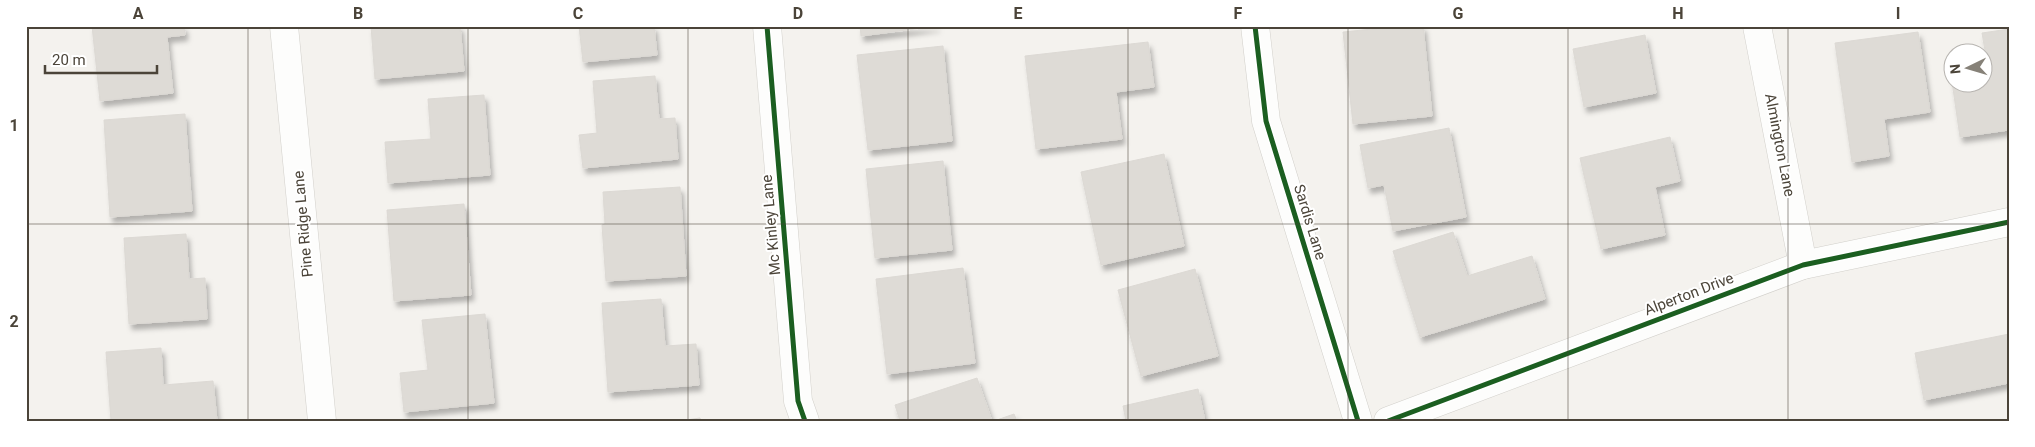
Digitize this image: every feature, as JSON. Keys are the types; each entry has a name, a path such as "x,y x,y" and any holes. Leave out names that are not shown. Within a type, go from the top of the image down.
{"street":[{"name":"Pine Ridge Lane","path":"284,26 322,421"},
{"name":"Mc Kinley Lane","path":"767,26 798,401 805,421"},
{"name":"Sardis Lane","path":"1255,26 1266,121 1358,421"},
{"name":"Almington Lane","path":"1758,26 1804,264"},
{"name":"Alperton Drive","path":"1388,421 1804,264 2009,222"}],"building":[{"path":"92,26 184,26 185,35 167,37 173,93 100,101"},
{"path":"371,26 460,26 464,71 375,79"},
{"path":"579,26 654,26 657,55 583,62"},
{"path":"860,26 937,26 861,36"},
{"path":"1402,26 1423,26 1432,116 1353,124 1343,32"},
{"path":"2009,29 2009,130 1960,137 1953,92 1992,92 1992,42 1984,42 1982,33"},
{"path":"1918,32 1930,112 1884,119 1889,156 1852,162 1835,43"},
{"path":"1645,35 1656,93 1584,107 1573,49"},
{"path":"1148,42 1154,87 1116,92 1122,139 1036,149 1025,56"},
{"path":"943,46 952,141 868,150 857,55"},
{"path":"655,76 659,119 675,118 678,159 583,168 579,135 597,133 593,81"},
{"path":"484,95 490,175 388,183 385,142 431,139 428,99"},
{"path":"185,114 192,211 110,217 104,120"},
{"path":"1449,128 1466,217 1393,231 1384,185 1368,188 1360,145"},
{"path":"1670,137 1680,181 1655,187 1665,235 1601,249 1580,158"},
{"path":"1164,154 1184,246 1101,265 1081,172"},
{"path":"943,161 952,250 875,258 866,169"},
{"path":"680,187 686,276 606,281 602,225 605,224 603,192"},
{"path":"464,204 471,295 394,301 387,210"},
{"path":"1453,232 1467,276 1532,256 1545,299 1420,337 1393,251"},
{"path":"186,234 189,279 205,278 207,319 129,324 124,238"},
{"path":"963,268 975,363 887,374 876,279"},
{"path":"1195,269 1218,356 1141,376 1118,290"},
{"path":"661,299 665,346 696,344 699,385 608,392 602,303"},
{"path":"485,314 494,403 404,412 400,373 428,370 422,320"},
{"path":"2009,334 2009,383 1924,400 1915,353"},
{"path":"161,348 163,385 213,381 217,421 111,421 106,352"},
{"path":"977,378 992,421 900,421 895,405"},
{"path":"1198,389 1205,421 1126,421 1123,406"},
{"path":"1014,414 1017,421 994,421"},
{"path":"700,418 701,421 679,421"}],"cycle path":[{"path":"767,26 798,401 805,421"},
{"path":"1255,26 1266,121 1358,421"},
{"path":"1388,421 1803,265 2009,222"}]}
